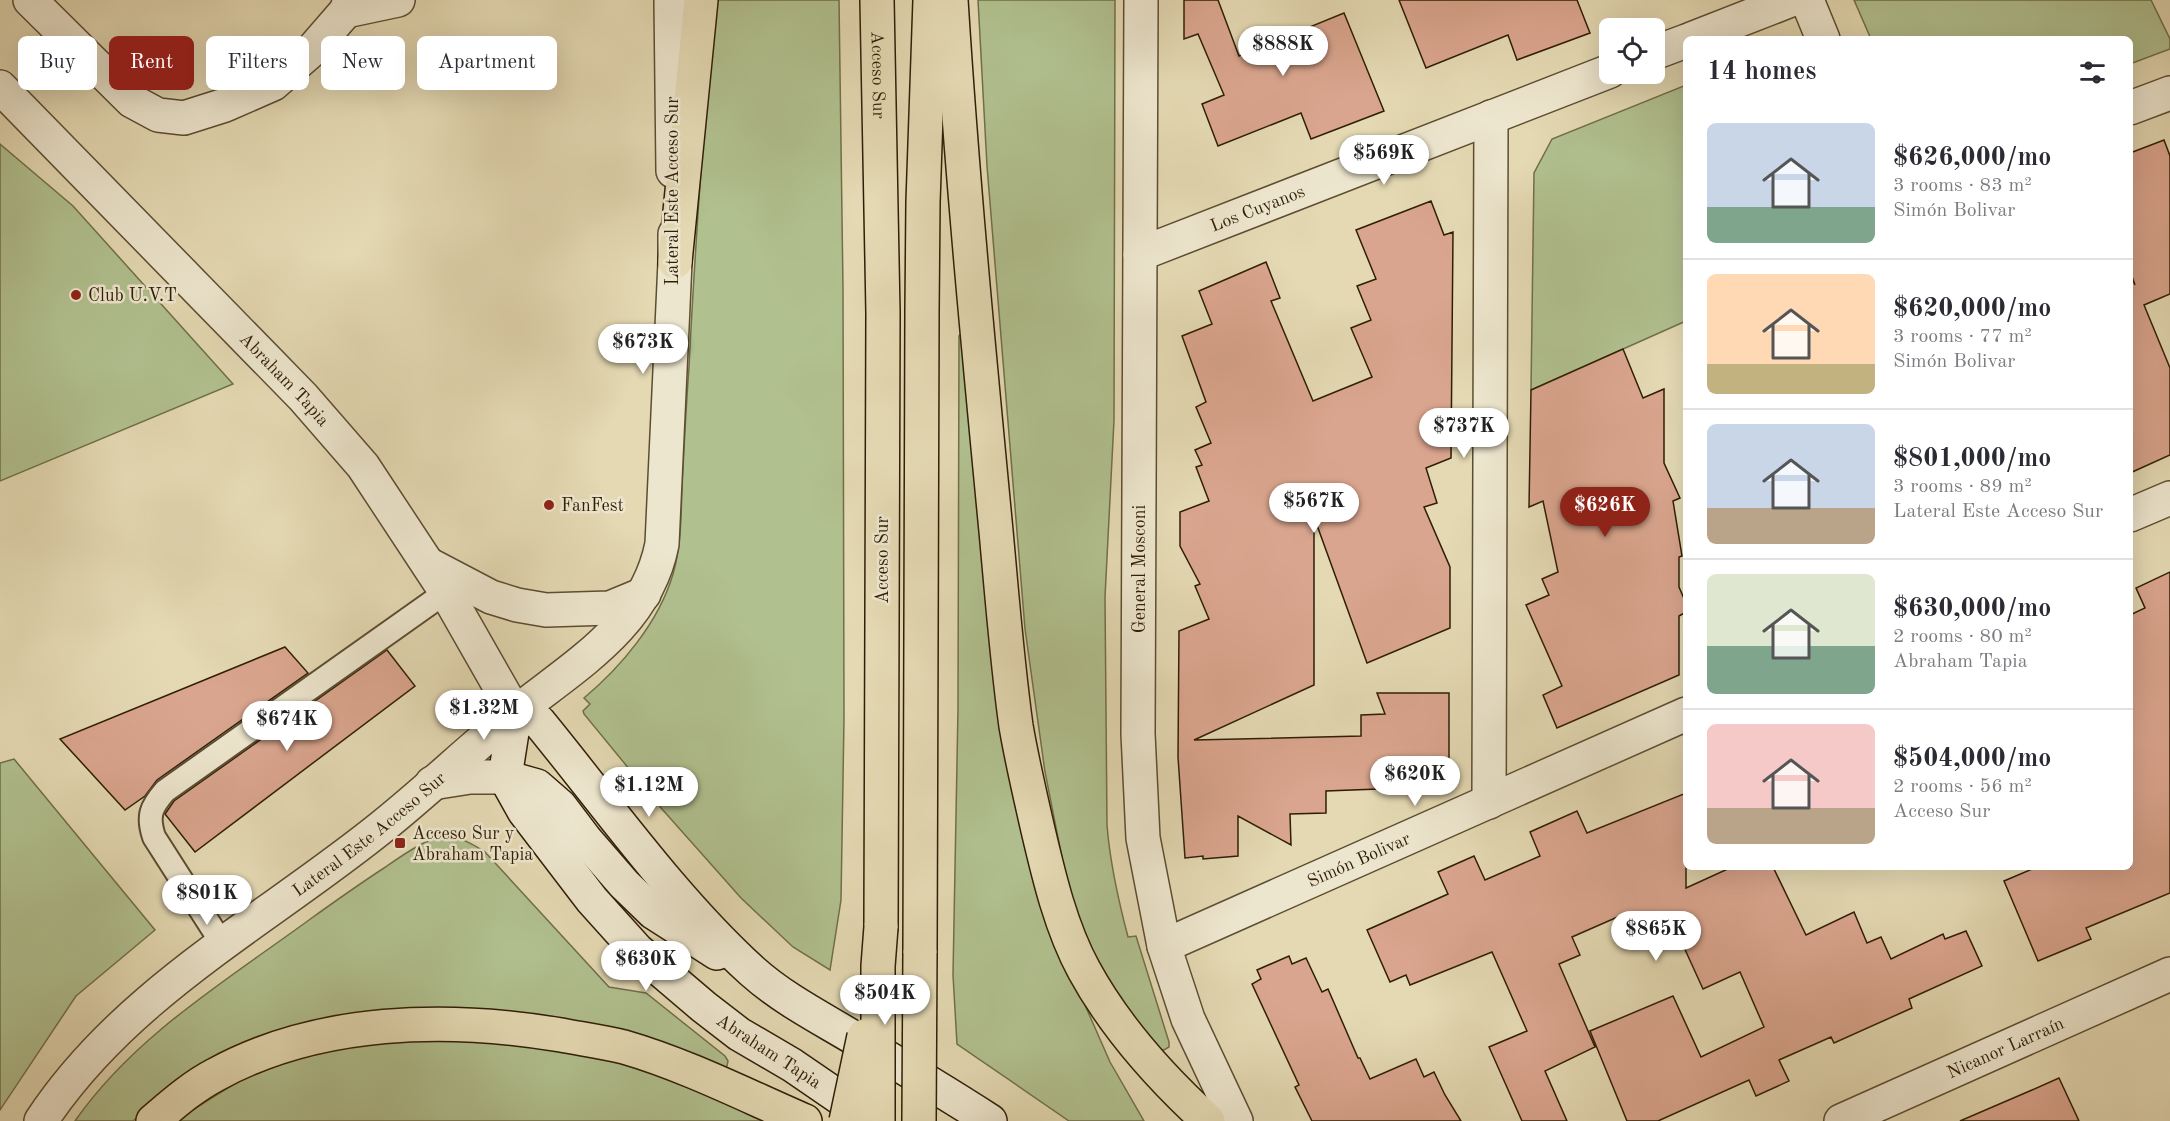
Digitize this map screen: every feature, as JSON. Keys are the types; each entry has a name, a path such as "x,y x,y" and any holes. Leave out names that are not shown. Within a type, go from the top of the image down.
{"highway":[{"path":"675,262 701,0"},
{"name":"Acceso Sur","path":"877,0 883,291 881,927 878,966 878,1121"},
{"path":"919,1121 922,289 930,0"},
{"path":"951,0 957,99 986,440 1003,609 1016,726 1044,857 1063,919 1084,970 1132,1042 1173,1089 1208,1121"},
{"path":"846,1121 878,966"},
{"path":"153,1121 180,1098 213,1076 251,1058 301,1042 343,1033 432,1024 529,1030 623,1047 707,1078 805,1121"}],"street":[{"path":"30,0 132,101 158,114 184,118 225,105 273,84 313,49 348,5 398,0"},
{"name":"Lateral Este Acceso Sur","path":"41,1121 80,1070 117,1031 167,987 384,826 515,713 589,656 632,614 644,594 662,543 675,262 671,0"},
{"name":"General Mosconi","path":"1141,0 1140,789 1143,838 1164,946 1188,1019 1236,1121"},
{"path":"1699,36 1791,0"},
{"path":"1807,0 1822,36"},
{"path":"1665,49 1683,42"},
{"name":"Los Cuyanos","path":"1140,254 1599,75"},
{"name":"Abraham Tapia","path":"0,87 303,397 363,466 447,592 515,713"},
{"path":"2133,107 2170,93"},
{"path":"1489,802 1491,117"},
{"path":"2133,514 2170,498"},
{"path":"429,564 491,597 517,605 546,610 610,608 644,594"},
{"path":"505,777 515,713 539,722 669,882 715,934 753,972"},
{"name":"Simón Bolivar","path":"1164,946 1683,715"},
{"path":"432,783 470,777 505,777 537,786 560,806 624,884 653,912 707,948 753,972 797,1004 932,1083 990,1121"},
{"name":"Abraham Tapia","path":"505,777 524,811 592,900 637,950 739,1034 792,1065 873,1121"},
{"name":"Nicanor Larraín","path":"1841,1121 2170,974"}],"lane":[{"path":"224,945 154,837 150,825 155,802 165,791 447,592"}],"green space":[{"path":"713,0 839,0 843,289 844,719 841,900 830,970 793,947 741,898 662,809 583,711 590,704 584,698 625,658 648,626 667,592 678,553"},
{"path":"978,0 1115,0 1114,420 1105,597 1107,825 1112,868 1124,923 1128,937 1136,936 1169,1042 1169,1047 1164,1050 1157,1049 1126,1011 1096,959 1077,916 1065,873 1045,772 1025,629 987,166"},
{"path":"1854,0 2151,0 2170,39 2170,49 2133,63 2133,36 1870,36"},
{"path":"1683,86 1683,322 1531,390 1534,173 1552,139"},
{"name":"Club U.V.T","path":"0,144 73,206 233,384 0,481"},
{"path":"962,332 972,420 1081,996 1110,1062 1144,1121 1069,1121 957,1044 953,975 958,709 959,336"},
{"path":"14,759 155,930 76,996 0,1110 0,763"},
{"path":"443,835 465,841 485,852 609,987 646,993 725,1056 728,1061 727,1066 724,1069 422,1010 157,1100 133,1121 75,1121 125,1062 183,1011 412,849"},
{"path":"449,1037 558,1049 641,1067 767,1121 175,1121 242,1079 292,1060 351,1046"}],"building":[{"path":"1184,0 1218,0 1239,56 1344,13 1384,111 1311,139 1301,113 1218,146 1202,104 1224,95 1198,34 1184,39"},
{"path":"1399,0 1577,0 1590,33 1517,60 1508,35 1426,68"},
{"path":"2164,140 2170,156 2170,294 2144,305 2170,368 2170,455 2133,472 2133,281 2135,285 2133,279 2133,152"},
{"path":"1431,201 1444,235 1453,232 1451,458 1426,468 1437,503 1424,507 1450,567 1450,628 1367,663 1314,517 1314,685 1194,740 1361,736 1361,715 1385,714 1377,693 1449,693 1449,758 1434,758 1434,764 1379,765 1378,789 1326,791 1326,813 1290,814 1291,845 1238,816 1238,856 1185,858 1178,757 1179,631 1209,619 1195,586 1200,584 1180,546 1180,512 1209,501 1196,467 1202,465 1195,450 1211,443 1196,407 1206,402 1182,336 1212,324 1199,291 1266,262 1280,298 1271,301 1313,401 1372,377 1351,328 1371,320 1357,286 1376,279 1356,230"},
{"path":"1623,349 1643,398 1664,389 1664,463 1680,498 1673,501 1682,556 1679,557 1679,587 1683,596 1683,614 1679,616 1679,675 1557,728 1543,695 1562,686 1526,605 1549,595 1542,579 1558,572 1543,501 1529,507 1531,390"},
{"path":"2170,572 2170,893 2086,928 2091,939 2038,961 2004,881 2030,870 2133,870 2133,614 2145,608 2136,588"},
{"path":"285,647 308,673 157,780 145,796 125,810 60,739"},
{"path":"387,650 415,686 195,852 165,814 174,801"},
{"path":"1683,794 1683,870 1686,870 1686,888 1725,870 1774,870 1806,935 1854,912 1867,943 1881,937 1891,959 1943,934 1945,939 1966,931 1982,966 1909,999 1912,1008 1834,1043 1831,1037 1779,1060 1789,1081 1756,1096 1749,1080 1658,1121 1627,1121 1590,1031 1673,996 1701,1057 1764,1027 1740,972 1703,989 1672,921 1639,935 1629,912 1572,937 1580,955 1559,964 1595,1047 1545,1071 1567,1121 1522,1121 1489,1047 1527,1031 1492,952 1410,985 1406,975 1390,982 1367,930 1448,894 1438,872 1474,856 1485,880 1540,856 1530,832 1577,811 1587,833"},
{"path":"1289,956 1292,964 1306,958 1322,992 1328,989 1358,1058 1370,1079 1416,1059 1424,1077 1434,1072 1461,1121 1312,1121 1295,1087 1299,1085 1252,984 1261,979 1257,970"},
{"path":"2059,1078 2079,1121 1960,1121 2032,1090"}],"place":[{"name":"Club U.V.T","path":"76,295"},
{"name":"FanFest","path":"549,505"},
{"name":"Acceso Sur y Abraham Tapia","path":"400,843"}]}
